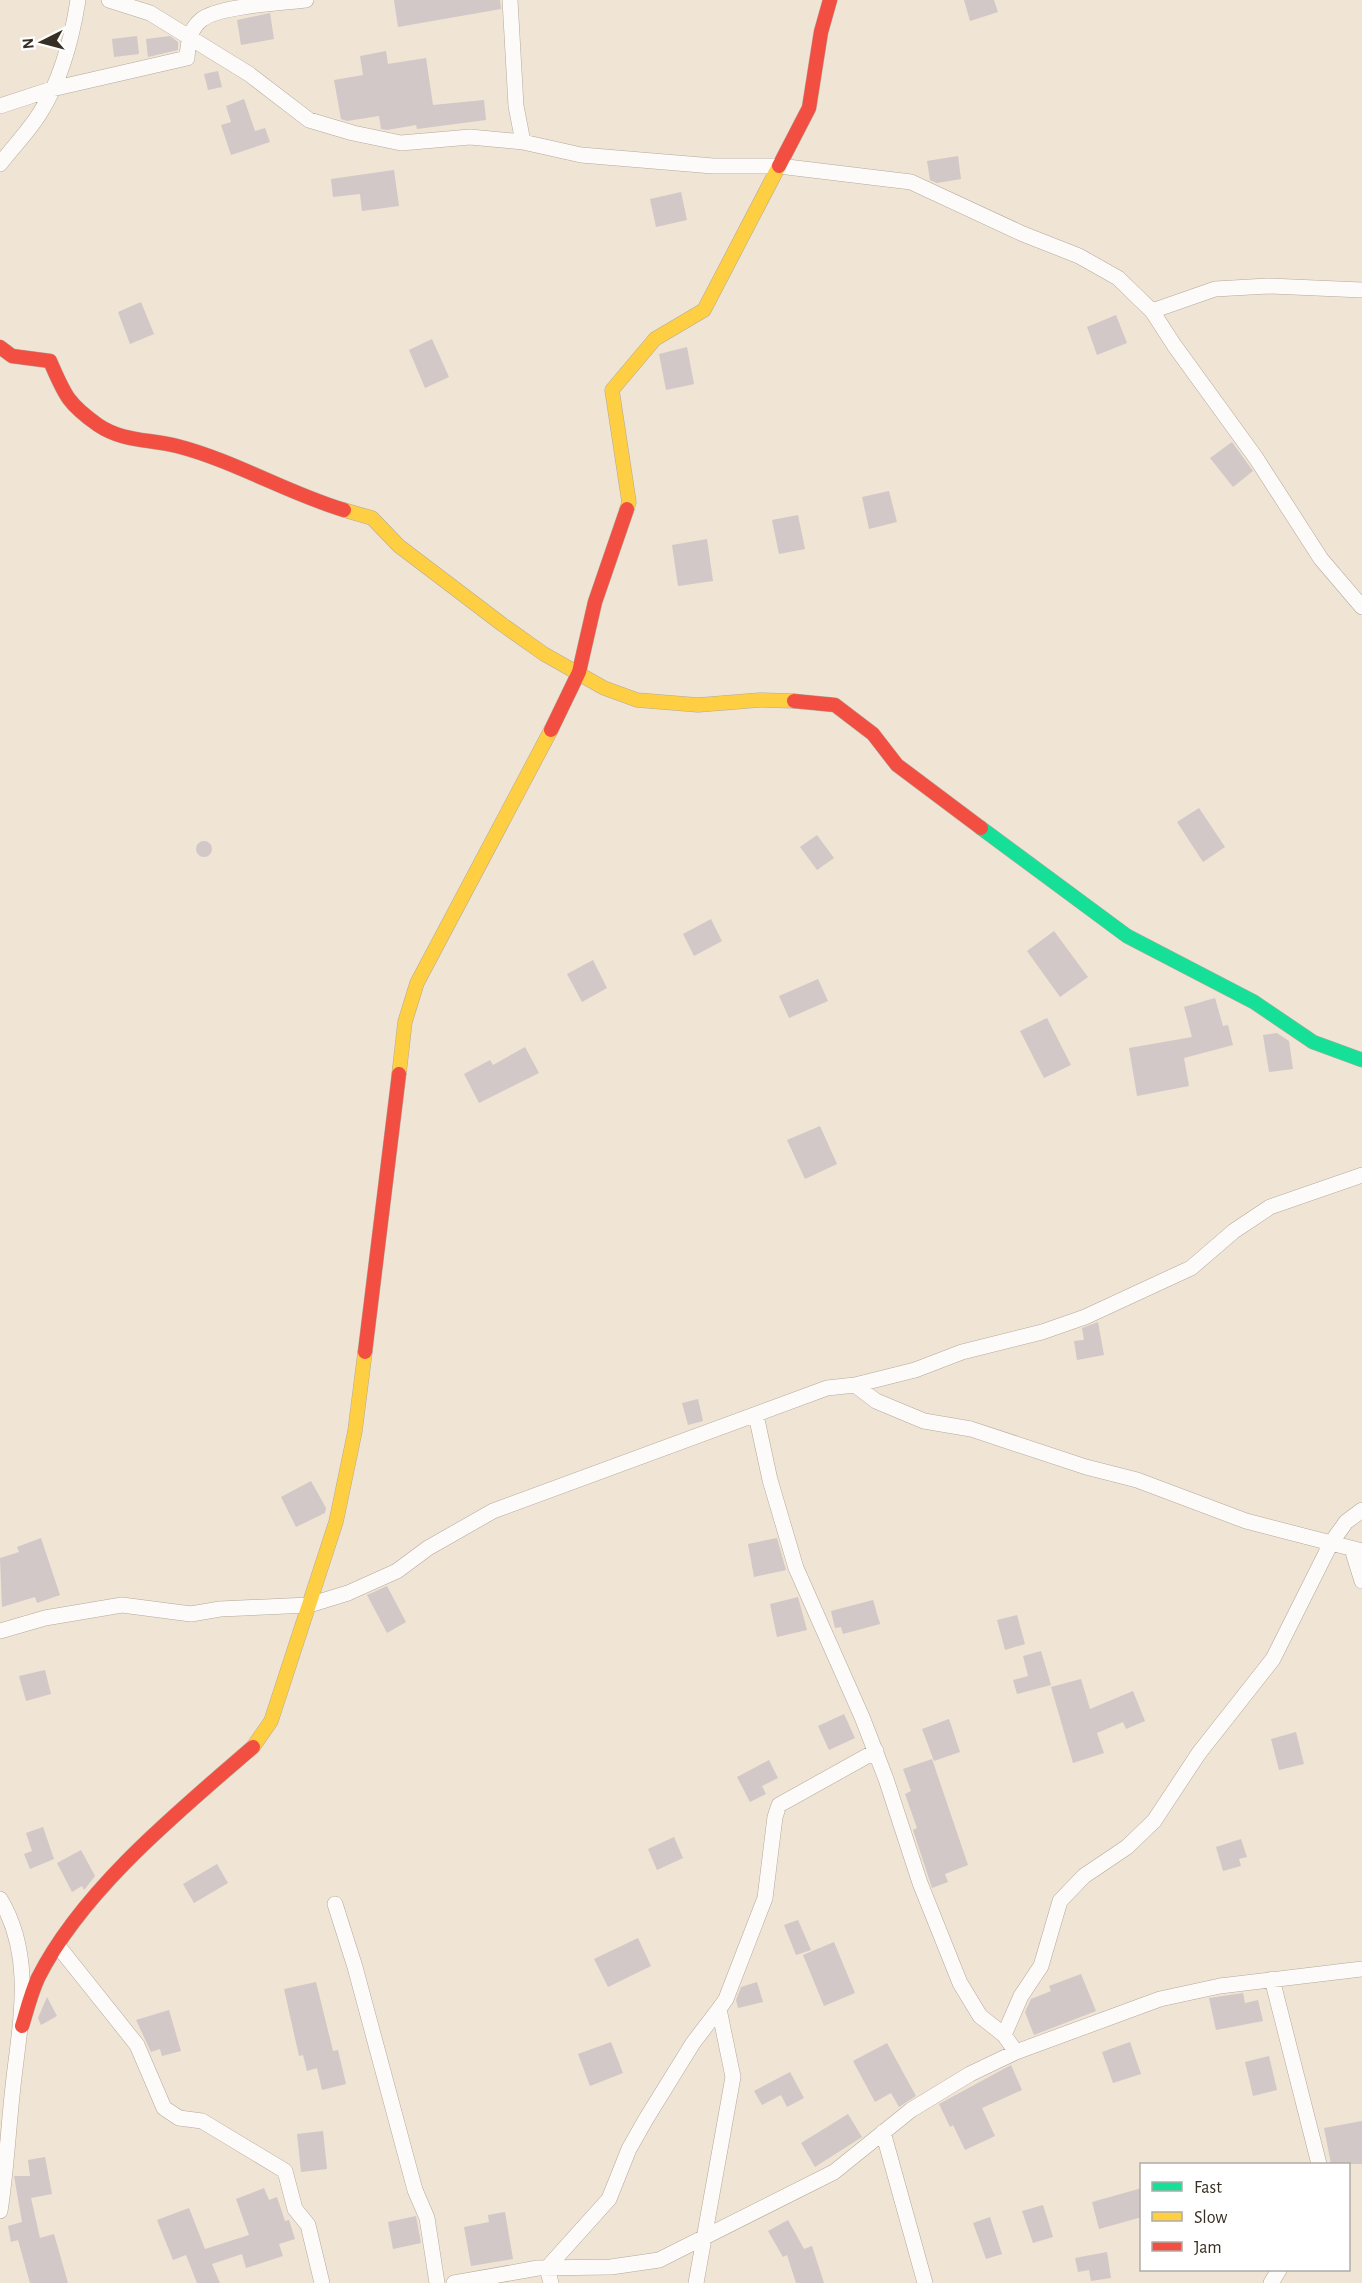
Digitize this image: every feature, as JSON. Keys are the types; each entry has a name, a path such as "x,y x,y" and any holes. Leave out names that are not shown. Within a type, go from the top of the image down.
{"street":[{"path":"0,164 39,114 52,89 73,33 78,0"},
{"path":"109,0 148,7 188,38 249,74 309,120 401,143 470,137 523,142 581,155 649,162 712,166 779,166 911,182 1023,234 1078,255 1118,278 1152,310 1174,345 1256,458 1321,559 1362,607"},
{"path":"0,106 52,89 187,58 188,38 201,19 236,8 306,0"},
{"path":"510,0 516,106 523,142"},
{"path":"0,2211 15,2063 22,2026 39,1979 58,1946 111,1876 126,1860 257,1744 271,1721 336,1522 355,1431 405,1022 417,983 546,741 579,672 595,602 629,502 612,390 655,339 704,310 809,108 821,32 830,0"},
{"path":"1152,310 1215,289 1268,286 1362,290"},
{"path":"0,347 12,356 51,361 67,400 100,426 128,439 177,446 272,481 311,500 372,518 399,546 503,625 544,654 604,688 637,700 698,705 807,700 835,705 873,734 897,765 1127,936 1254,1002 1313,1042 1362,1060"},
{"path":"0,1631 45,1618 122,1605 191,1614 220,1609 309,1605 348,1593 397,1571 428,1548 493,1511 827,1388 855,1385 915,1370 962,1352 1042,1332 1085,1317 1191,1268 1234,1231 1270,1207 1362,1175"},
{"path":"855,1385 876,1401 924,1420 971,1430 1086,1467 1137,1480 1246,1521 1357,1550 1362,1581"},
{"path":"756,1415 770,1480 796,1568 876,1751 920,1883 960,1983 980,2016 1004,2035 1016,2052"},
{"path":"1004,2035 1021,1996 1041,1966 1060,1901 1084,1876 1127,1847 1154,1821 1198,1753 1273,1659 1331,1543 1346,1522 1362,1510"},
{"path":"549,2276 609,2199 629,2149 660,2095 693,2043 726,1998 765,1898 775,1817 779,1805 876,1751"},
{"path":"0,1899 15,1936 20,1960 22,2026"},
{"path":"334,1904 364,1999 416,2190 427,2218 434,2250 437,2283"},
{"path":"58,1946 137,2045 164,2108 179,2118 202,2121 285,2171 295,2209 308,2225 322,2283"},
{"path":"454,2283 493,2274 549,2276 659,2260 834,2172 911,2110 969,2074 1016,2052 1160,1999 1220,1986 1338,1974 1362,1969"},
{"path":"1272,1979 1319,2163"},
{"path":"696,2283 733,2077 719,2009"},
{"path":"883,2132 925,2283"}],"building":[{"path":"394,0 500,0 501,9 398,27"},
{"path":"964,0 994,0 998,12 970,21"},
{"path":"270,13 274,39 241,45 237,20"},
{"path":"137,36 139,54 114,57 112,39"},
{"path":"170,36 178,42 178,50 148,57 146,39"},
{"path":"386,51 388,64 426,58 433,105 484,100 486,120 417,129 416,125 387,130 381,129 379,116 347,121 341,119 334,80 363,75 360,56"},
{"path":"218,71 222,87 208,90 204,74"},
{"path":"244,99 255,131 265,128 270,142 231,155 221,125 231,122 226,106"},
{"path":"958,156 961,179 937,183 930,180 927,161"},
{"path":"394,170 399,206 362,211 360,194 333,197 331,179"},
{"path":"681,192 687,220 656,227 650,199"},
{"path":"141,302 154,334 130,344 118,312"},
{"path":"1116,315 1127,343 1097,355 1087,327"},
{"path":"432,339 449,377 425,388 409,350"},
{"path":"687,347 694,384 666,390 659,354"},
{"path":"1232,442 1253,471 1233,487 1210,458"},
{"path":"889,491 897,522 869,529 862,497"},
{"path":"798,515 805,549 779,554 772,520"},
{"path":"707,539 713,581 678,586 672,545"},
{"path":"1199,808 1225,847 1203,862 1177,822"},
{"path":"817,835 834,858 817,870 800,847"},
{"path":"204,841 210,843 212,849 210,855 204,857 198,855 196,849 198,843"},
{"path":"711,919 722,941 694,956 683,934"},
{"path":"1054,931 1088,977 1060,997 1027,951"},
{"path":"593,960 607,988 582,1002 567,974"},
{"path":"818,979 828,1001 789,1018 779,996"},
{"path":"1215,998 1223,1026 1228,1025 1233,1045 1184,1058 1189,1086 1137,1096 1129,1048 1192,1037 1184,1007"},
{"path":"1047,1018 1071,1065 1044,1078 1020,1031"},
{"path":"1277,1033 1289,1041 1293,1069 1269,1072 1263,1035"},
{"path":"525,1047 539,1073 479,1103 464,1074 490,1060 493,1065"},
{"path":"820,1126 837,1164 805,1179 787,1140"},
{"path":"1098,1322 1104,1355 1077,1360 1074,1341 1084,1340 1082,1328"},
{"path":"698,1399 703,1421 688,1425 682,1403"},
{"path":"311,1481 326,1508 325,1513 296,1527 281,1497"},
{"path":"41,1538 60,1595 37,1603 35,1597 2,1607 0,1558 19,1552 17,1547"},
{"path":"777,1538 786,1570 754,1577 748,1544"},
{"path":"387,1586 406,1622 387,1633 367,1595"},
{"path":"798,1597 807,1630 777,1637 770,1604"},
{"path":"873,1600 880,1624 843,1634 841,1627 835,1628 831,1611"},
{"path":"1017,1615 1025,1644 1005,1650 997,1620"},
{"path":"1041,1651 1051,1685 1017,1694 1013,1680 1028,1676 1023,1656"},
{"path":"45,1670 51,1694 26,1701 19,1676"},
{"path":"1081,1679 1090,1709 1133,1691 1145,1721 1126,1729 1123,1722 1097,1733 1104,1753 1073,1763 1051,1687"},
{"path":"844,1714 855,1738 829,1750 818,1726"},
{"path":"949,1719 960,1752 934,1761 922,1729"},
{"path":"1296,1732 1304,1764 1279,1770 1271,1739"},
{"path":"932,1759 968,1865 945,1874 948,1882 932,1888 913,1830 917,1828 905,1794 911,1791 903,1769"},
{"path":"769,1760 778,1778 762,1786 766,1794 750,1802 737,1777"},
{"path":"43,1827 54,1859 30,1869 24,1854 32,1851 26,1833"},
{"path":"674,1837 683,1858 657,1870 648,1849"},
{"path":"1241,1839 1247,1857 1239,1859 1241,1866 1223,1871 1216,1847"},
{"path":"81,1850 95,1876 84,1890 82,1886 72,1892 57,1863"},
{"path":"217,1864 228,1883 194,1903 183,1884"},
{"path":"798,1920 811,1950 796,1955 784,1925"},
{"path":"638,1938 651,1966 608,1987 594,1959"},
{"path":"834,1942 855,1993 824,2006 803,1955"},
{"path":"1081,1974 1096,2011 1034,2035 1025,2012 1031,1999 1051,1991 1049,1986"},
{"path":"316,1982 333,2051 338,2050 346,2084 322,2090 317,2068 307,2071 303,2055 299,2056 284,1989"},
{"path":"757,1982 763,2002 738,2008 736,2000 741,1987"},
{"path":"1243,1993 1245,2003 1258,2000 1263,2021 1216,2030 1209,1998"},
{"path":"47,1997 57,2016 41,2025 38,2018"},
{"path":"169,2010 181,2051 162,2056 160,2049 151,2052 136,2020"},
{"path":"611,2042 623,2073 590,2086 578,2054"},
{"path":"1130,2042 1141,2074 1113,2083 1102,2052"},
{"path":"887,2043 916,2096 899,2107 891,2093 875,2102 853,2061"},
{"path":"1269,2056 1277,2090 1253,2096 1245,2062"},
{"path":"1011,2065 1022,2090 982,2108 995,2136 965,2150 953,2125 950,2127 939,2104"},
{"path":"790,2072 804,2098 787,2107 781,2095 762,2105 754,2091"},
{"path":"848,2114 862,2137 815,2167 801,2143"},
{"path":"1362,2121 1362,2164 1331,2163 1324,2128"},
{"path":"323,2131 327,2169 301,2172 297,2134"},
{"path":"45,2157 52,2194 31,2198 40,2238 54,2234 68,2283 30,2283 18,2240 11,2242 8,2226 22,2222 14,2176 30,2176 28,2160"},
{"path":"264,2188 269,2200 277,2197 285,2221 289,2220 295,2239 279,2244 283,2256 246,2268 242,2254 212,2264 220,2283 197,2283 186,2255 173,2260 157,2220 189,2208 205,2249 249,2235 236,2199"},
{"path":"1140,2189 1140,2218 1099,2229 1092,2202"},
{"path":"1043,2205 1053,2237 1033,2243 1022,2211"},
{"path":"505,2212 513,2259 471,2266 464,2227 489,2222 488,2215"},
{"path":"416,2216 421,2243 393,2249 388,2222"},
{"path":"990,2217 1002,2254 986,2259 973,2223"},
{"path":"788,2220 804,2249 812,2246 824,2283 796,2283 787,2255 783,2257 768,2231"},
{"path":"1107,2252 1111,2278 1091,2281 1089,2270 1078,2272 1075,2258"}],"traffic: fast":[{"path":"981,828 1127,936 1254,1002 1313,1042 1362,1060"}],"traffic: slow":[{"path":"627,509 629,502 612,390 655,339 704,310 779,166"},
{"path":"344,510 372,518 399,546 503,625 544,654 604,688 637,700 698,705 760,700 794,701"},
{"path":"399,1074 405,1022 417,983 551,730"},
{"path":"253,1747 271,1721 336,1522 355,1431 365,1352"}],"traffic: jam":[{"path":"779,166 809,108 821,32 830,0"},
{"path":"0,347 12,356 50,361 68,398 88,417 107,430 127,437 198,452 344,510"},
{"path":"551,730 579,672 595,602 627,509"},
{"path":"794,701 835,705 873,734 897,765 981,828"},
{"path":"365,1352 399,1074"},
{"path":"22,2026 38,1978 57,1945 80,1914 106,1883 164,1825 253,1747"}]}
